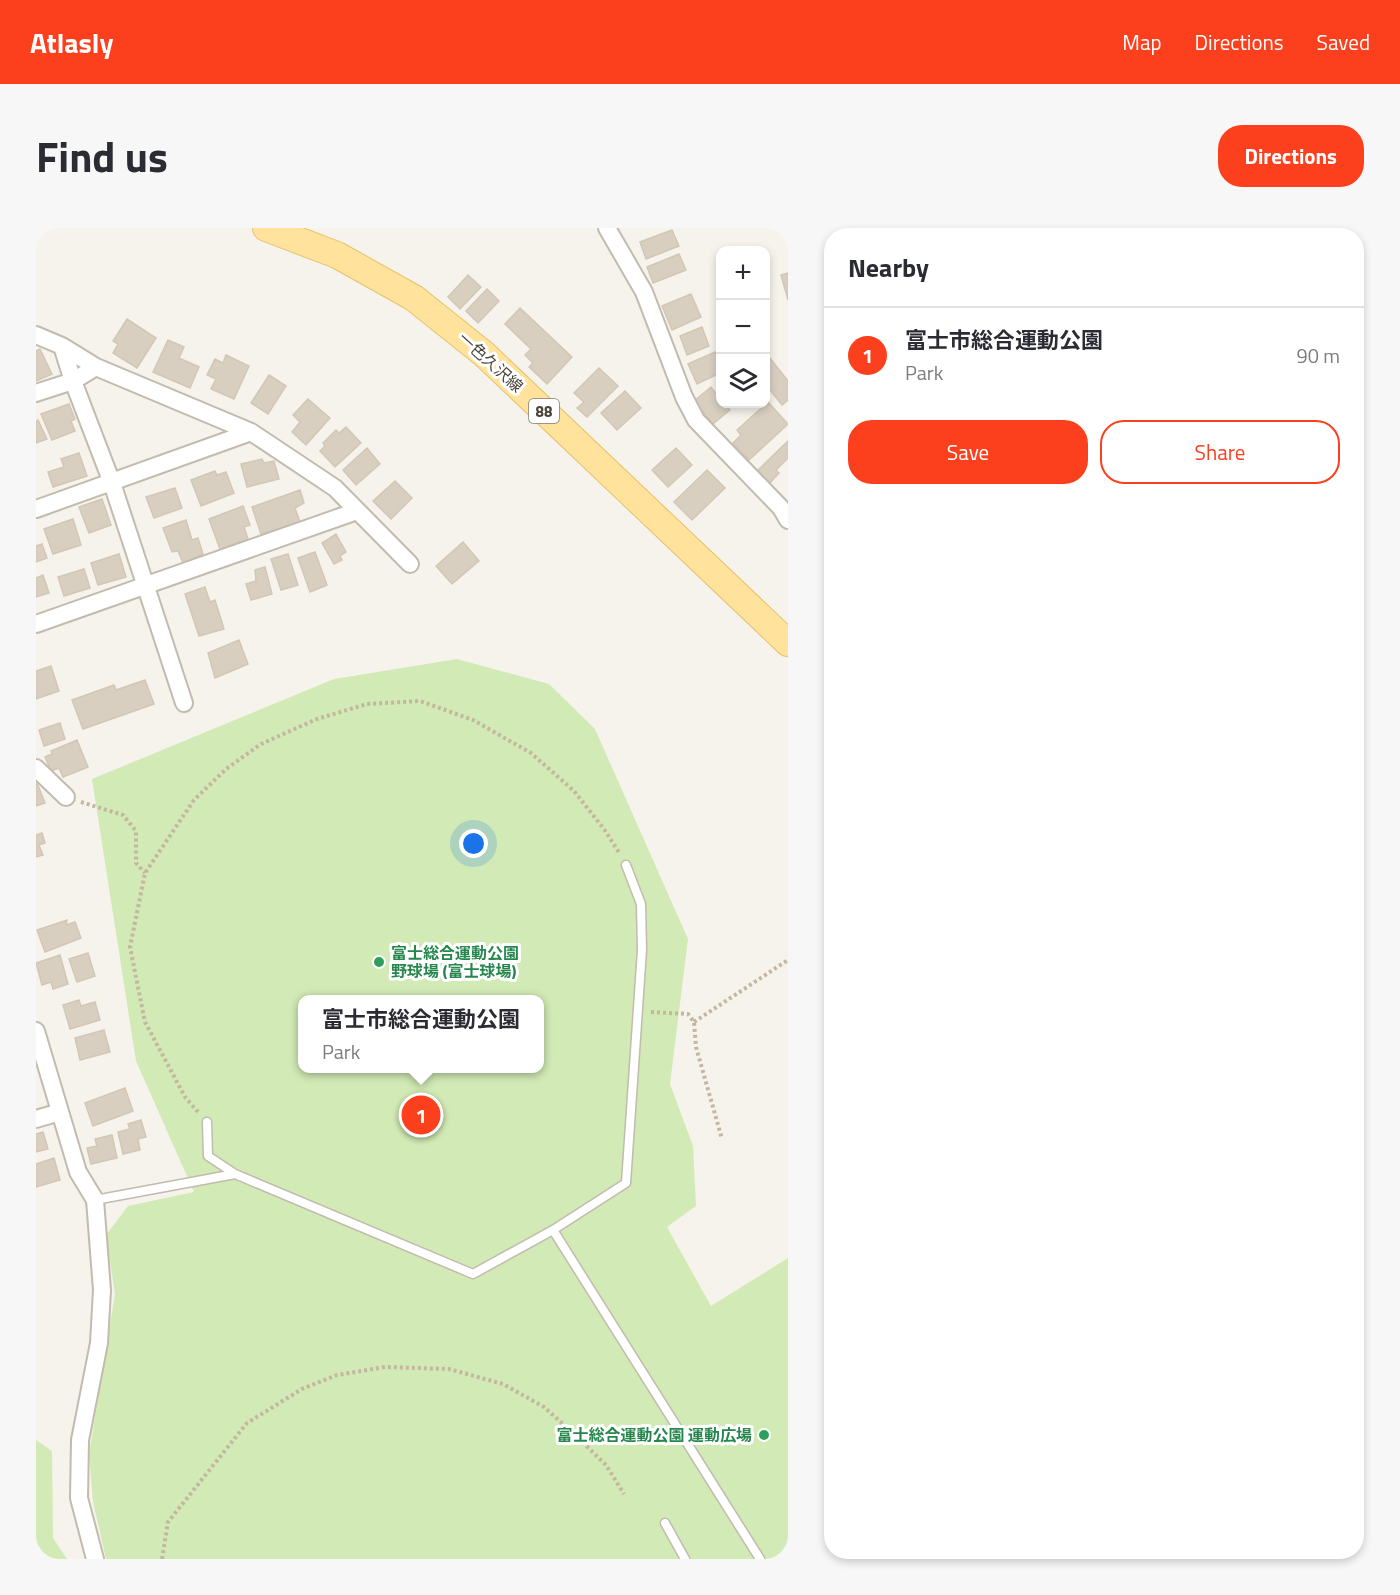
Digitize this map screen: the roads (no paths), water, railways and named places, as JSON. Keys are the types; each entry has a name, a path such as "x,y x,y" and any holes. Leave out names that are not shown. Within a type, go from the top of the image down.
{"main road":[{"name":"一色久沢線","path":"266,228 337,255 414,298 451,326 484,354 788,643"}],"street":[{"path":"606,228 644,292 684,397 696,420 781,508 788,520"},
{"path":"36,335 62,346 96,367 251,432 335,488 410,564"},
{"path":"62,346 112,483 184,703"},
{"path":"36,393 73,381 96,367"},
{"path":"36,509 251,432"},
{"path":"36,624 357,511"},
{"path":"36,768 66,797"},
{"path":"36,1031 78,1172 95,1200 102,1290 99,1343 80,1440 79,1498 95,1559"},
{"path":"36,1119 60,1112"}],"lane":[{"path":"207,1122 208,1156 236,1174 473,1274 553,1230 626,1183 642,950 641,904 626,865"},
{"path":"95,1200 236,1174"},
{"path":"553,1230 760,1559"},
{"path":"665,1523 685,1559"}],"place":[{"name":"富士総合運動公園 野球場 (富士球場)","path":"379,962"},
{"name":"富士市総合運動公園","path":"421,1115"},
{"name":"富士総合運動公園 運動広場","path":"764,1435"}]}
